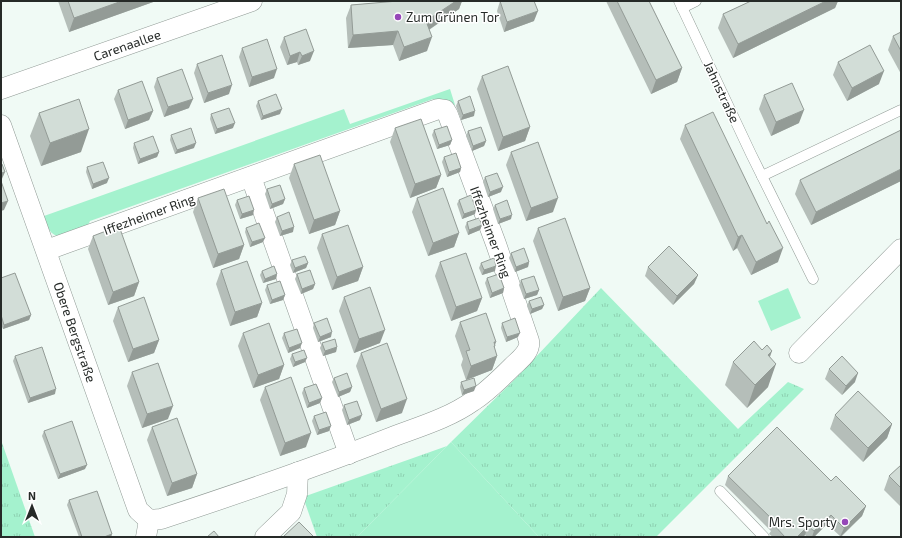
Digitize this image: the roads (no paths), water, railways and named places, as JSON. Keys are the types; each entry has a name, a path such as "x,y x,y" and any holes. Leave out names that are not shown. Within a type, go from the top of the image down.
{"street":[{"name":"Carenaallee","path":"1,89 252,1"},
{"name":"Iffezheimer Ring","path":"47,250 442,109 447,112 496,244 529,341 529,347 523,356 500,379 473,402 447,416 349,454 250,490 161,519 148,529"},
{"name":"Obere Bergstraße","path":"1,125 47,250 138,510 148,529"},
{"path":"251,177 349,454"},
{"path":"800,353 901,249"},
{"path":"265,537 291,512 297,494 298,472"}],"lane":[{"name":"Jahnstraße","path":"696,1 680,4 813,279"},
{"path":"762,176 901,110"},
{"path":"720,491 764,537"}],"place":[{"name":"Zum Grünen Tor","path":"398,17"},
{"name":"Mrs. Sporty","path":"845,522"}]}
